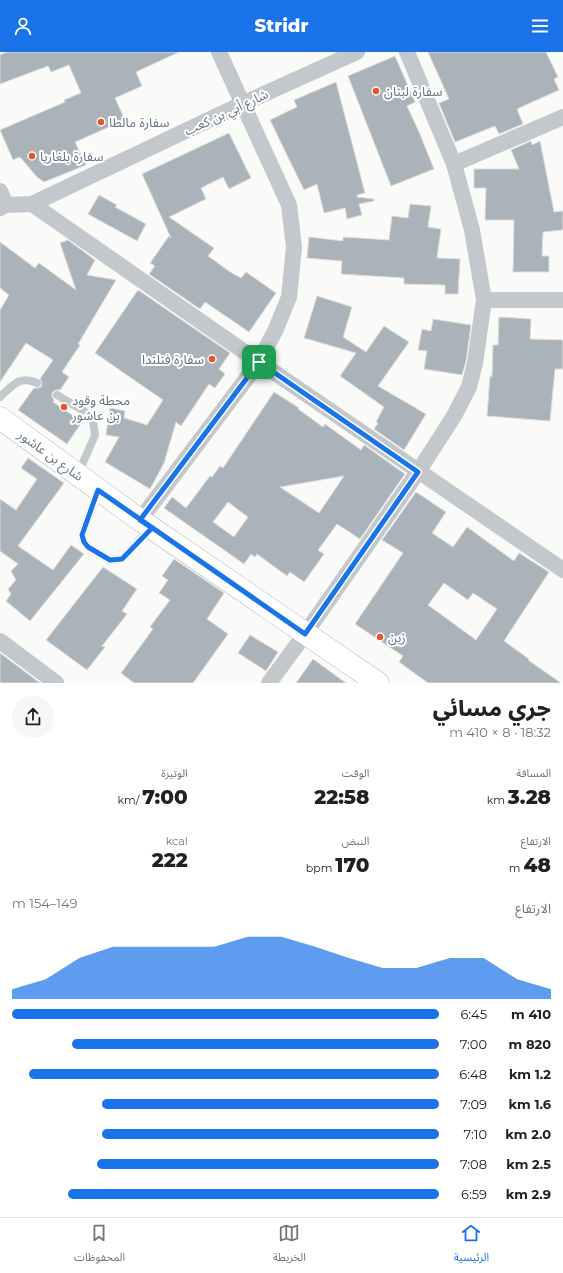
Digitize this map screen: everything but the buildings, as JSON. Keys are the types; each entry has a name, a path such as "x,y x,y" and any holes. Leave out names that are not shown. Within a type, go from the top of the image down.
{"main road":[{"name":"شارع بن عاشور","path":"0,418 146,524 378,683"}],"street":[{"path":"146,524 259,362 276,329 288,297 294,247 289,205 219,52"},
{"name":"شارع أبي بن كعب","path":"2,201 32,204 242,104 357,52"},
{"path":"269,683 418,472 454,416 469,387 475,363 484,300 472,230 454,164 407,52"},
{"path":"454,164 563,117"},
{"path":"32,204 418,472 563,570"},
{"path":"484,300 563,300"},
{"path":"0,641 56,683"}],"lane":[{"path":"0,397 17,382 26,380 37,383"},
{"path":"57,395 84,411 92,421 95,435 78,475"},
{"path":"98,490 82,535 84,542 88,547 110,560 122,559 146,524"}],"place":[{"name":"سفارة لبنان","path":"376,91"},
{"name":"سفارة مالطا","path":"101,122"},
{"name":"سفارة بلغاريا","path":"32,156"},
{"name":"سفارة فنلندا","path":"212,359"},
{"name":"محطة وقود بن عاشور","path":"64,407"},
{"name":"زين","path":"380,637"}],"route":[{"path":"259,362 140,520 152,528 122,559 110,560 88,547 84,542 82,535 98,490 140,520 305,634 418,472 259,362"}]}
